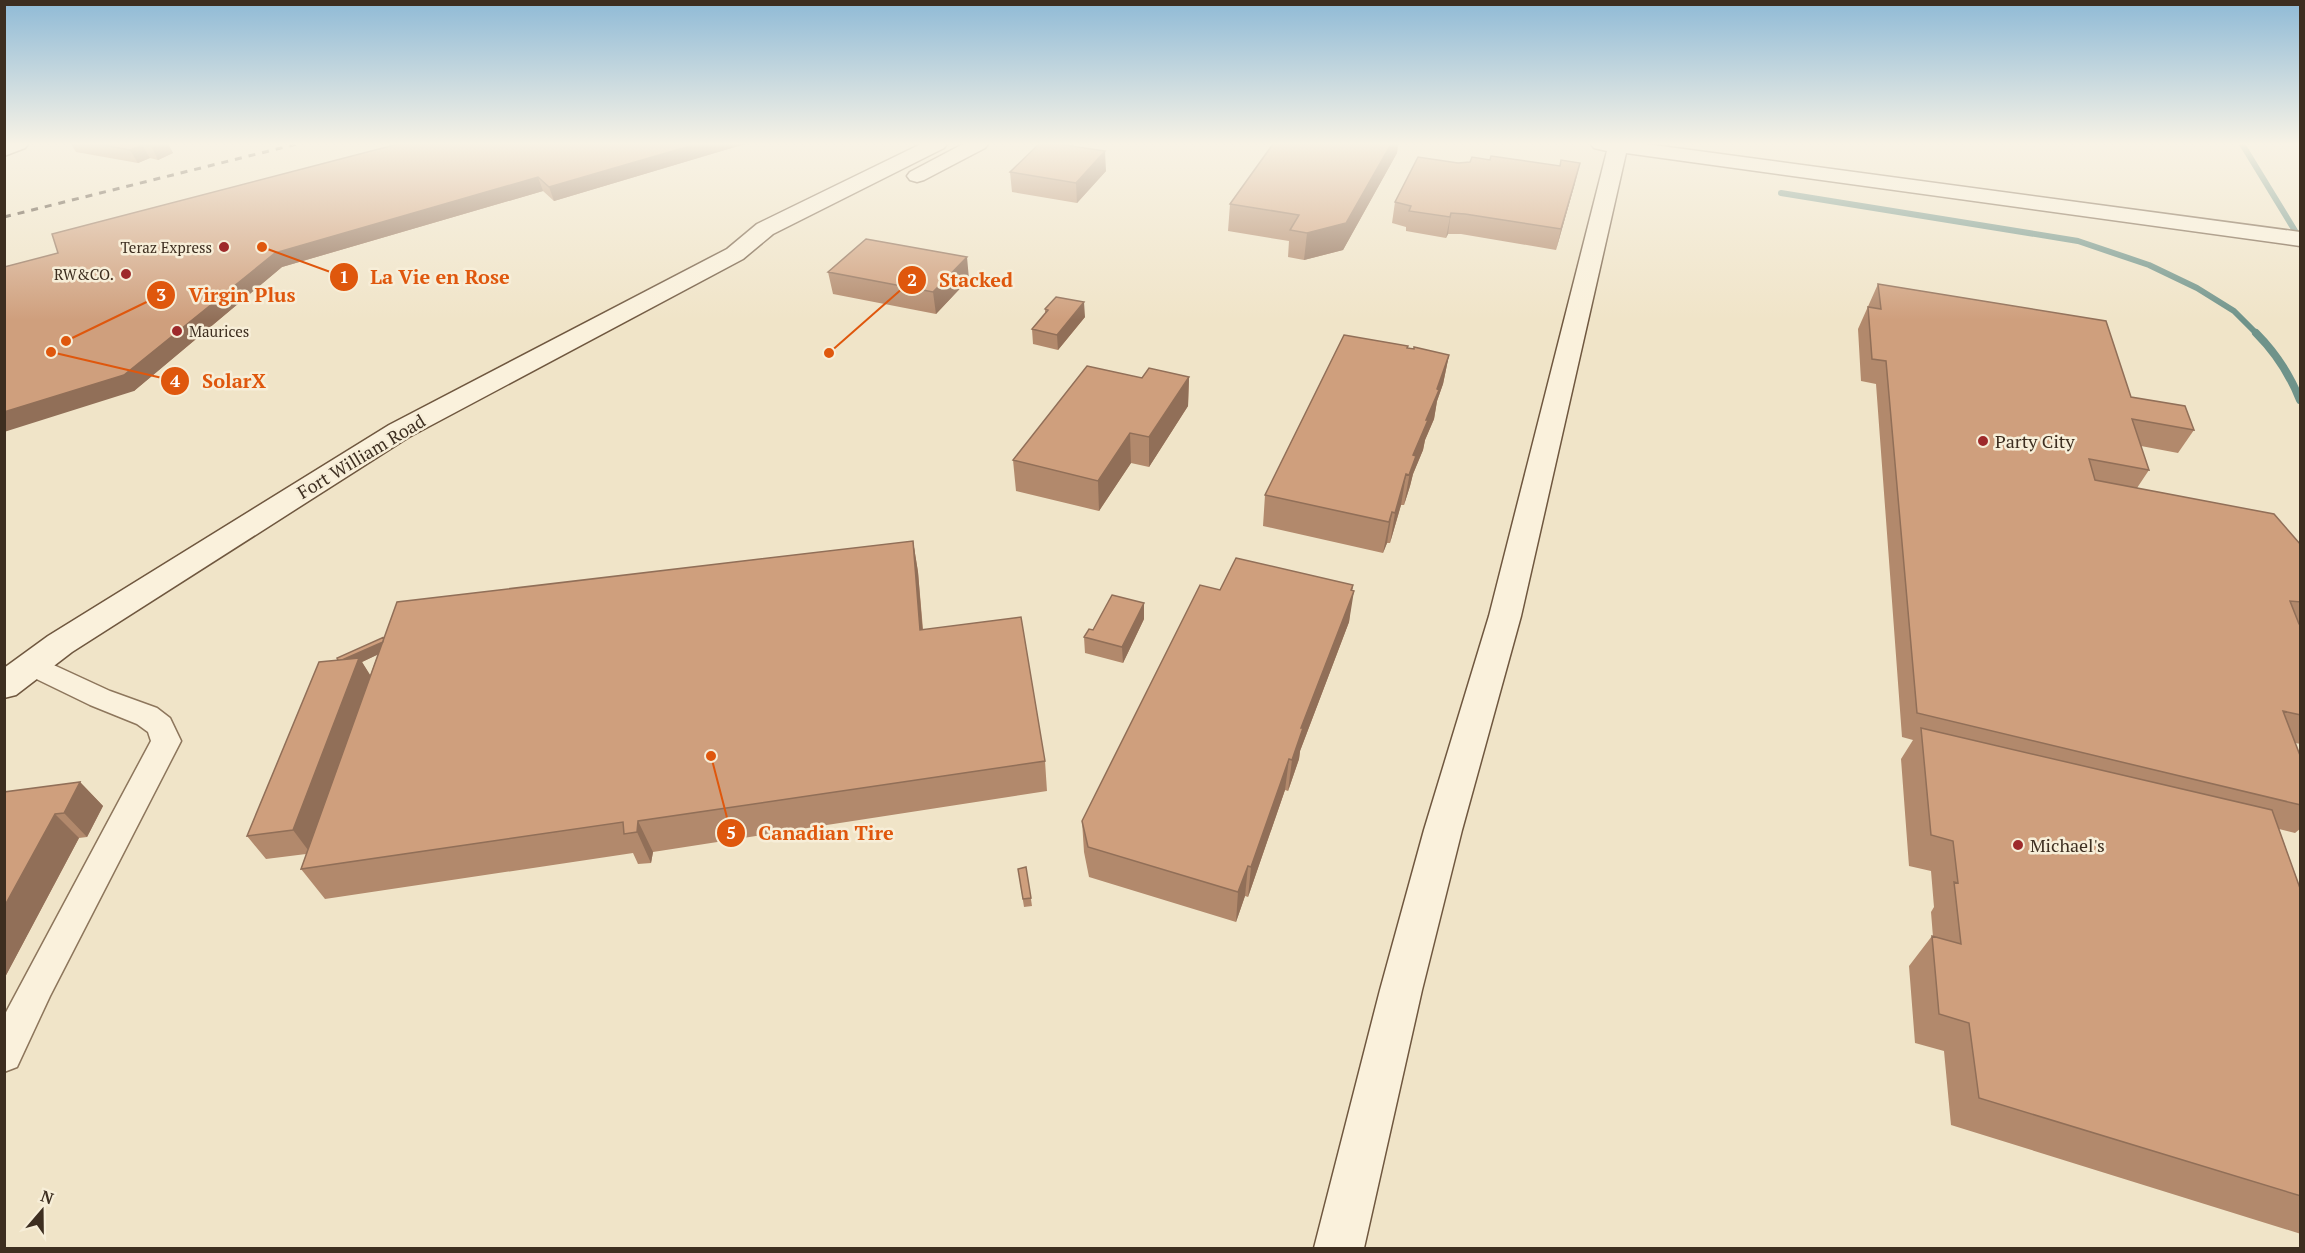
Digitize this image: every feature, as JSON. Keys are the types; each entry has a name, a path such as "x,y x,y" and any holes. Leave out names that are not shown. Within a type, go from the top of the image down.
{"street":[{"name":"Fort William Road","path":"4,686 60,644 399,431 735,254 765,230 820,202"},
{"path":"1339,1248 1409,958 1507,607 1596,202"},
{"path":"2038,202 2301,239"},
{"name":"Fort William Road","path":"735,254 784,242"},
{"path":"4,1055 38,985 166,741 160,726 147,716 100,698 32,665"}],"building":[{"path":"173,202 450,202 275,253 124,375 4,412 4,267 58,253 52,234"},
{"path":"1358,202 1346,223 1307,233 1290,230 1299,215 1230,204"},
{"path":"1397,202 1569,202 1561,229 1465,214 1451,213 1450,217 1409,211 1411,206"},
{"path":"866,239 967,257 933,292 828,272"},
{"path":"1878,284 2106,321 2131,397 2185,406 2194,430 2132,419 2149,470 2089,459 2095,480 2274,514 2301,545 2301,602 2290,601 2301,625 2301,715 2283,711 2301,758 2301,805 1917,713 1886,361 1872,359 1868,307 1881,309"},
{"path":"1056,297 1084,302 1057,335 1032,329 1048,310 1045,309"},
{"path":"1344,335 1449,355 1437,389 1439,390 1413,455 1416,456 1409,475 1406,474 1395,513 1392,512 1389,522 1265,495"},
{"path":"1087,366 1142,378 1149,368 1189,377 1149,437 1130,433 1098,481 1013,460"},
{"path":"913,541 920,630 1021,617 1045,761 638,821 637,832 624,834 623,822 301,869 397,602"},
{"path":"1236,558 1353,585 1351,590 1354,591 1301,728 1303,728 1292,760 1289,759 1251,867 1248,866 1238,892 1088,847 1082,821 1200,585 1220,590"},
{"path":"1112,595 1144,603 1122,647 1084,637 1089,629 1093,630"},
{"path":"384,637 383,642 342,660 337,658"},
{"path":"359,658 293,830 247,836 319,662"},
{"path":"1921,728 2272,810 2301,891 2301,1196 1979,1098 1969,1023 1939,1014 1932,936 1961,944 1954,882 1958,883 1953,841 1931,835"},
{"path":"80,782 64,813 55,814 4,907 4,792"},
{"path":"1026,867 1031,898 1023,899 1018,869"}],"waterway":[{"path":"1840,202 2078,241 2149,265 2197,288 2234,311 2256,333"},
{"path":"2278,202 2300,239"},
{"path":"2256,333 2281,364 2300,400"}],"railway":[{"path":"4,217 62,202"}],"place":[{"name":"Teraz Express","path":"224,247"},
{"name":"La Vie en Rose","path":"262,247"},
{"name":"RW&CO.","path":"126,274"},
{"name":"Maurices","path":"177,331"},
{"name":"Virgin Plus","path":"66,341"},
{"name":"SolarX","path":"51,352"},
{"name":"Stacked","path":"829,353"},
{"name":"Party City","path":"1983,441"},
{"name":"Canadian Tire","path":"711,756"},
{"name":"Michael's","path":"2018,845"}]}
